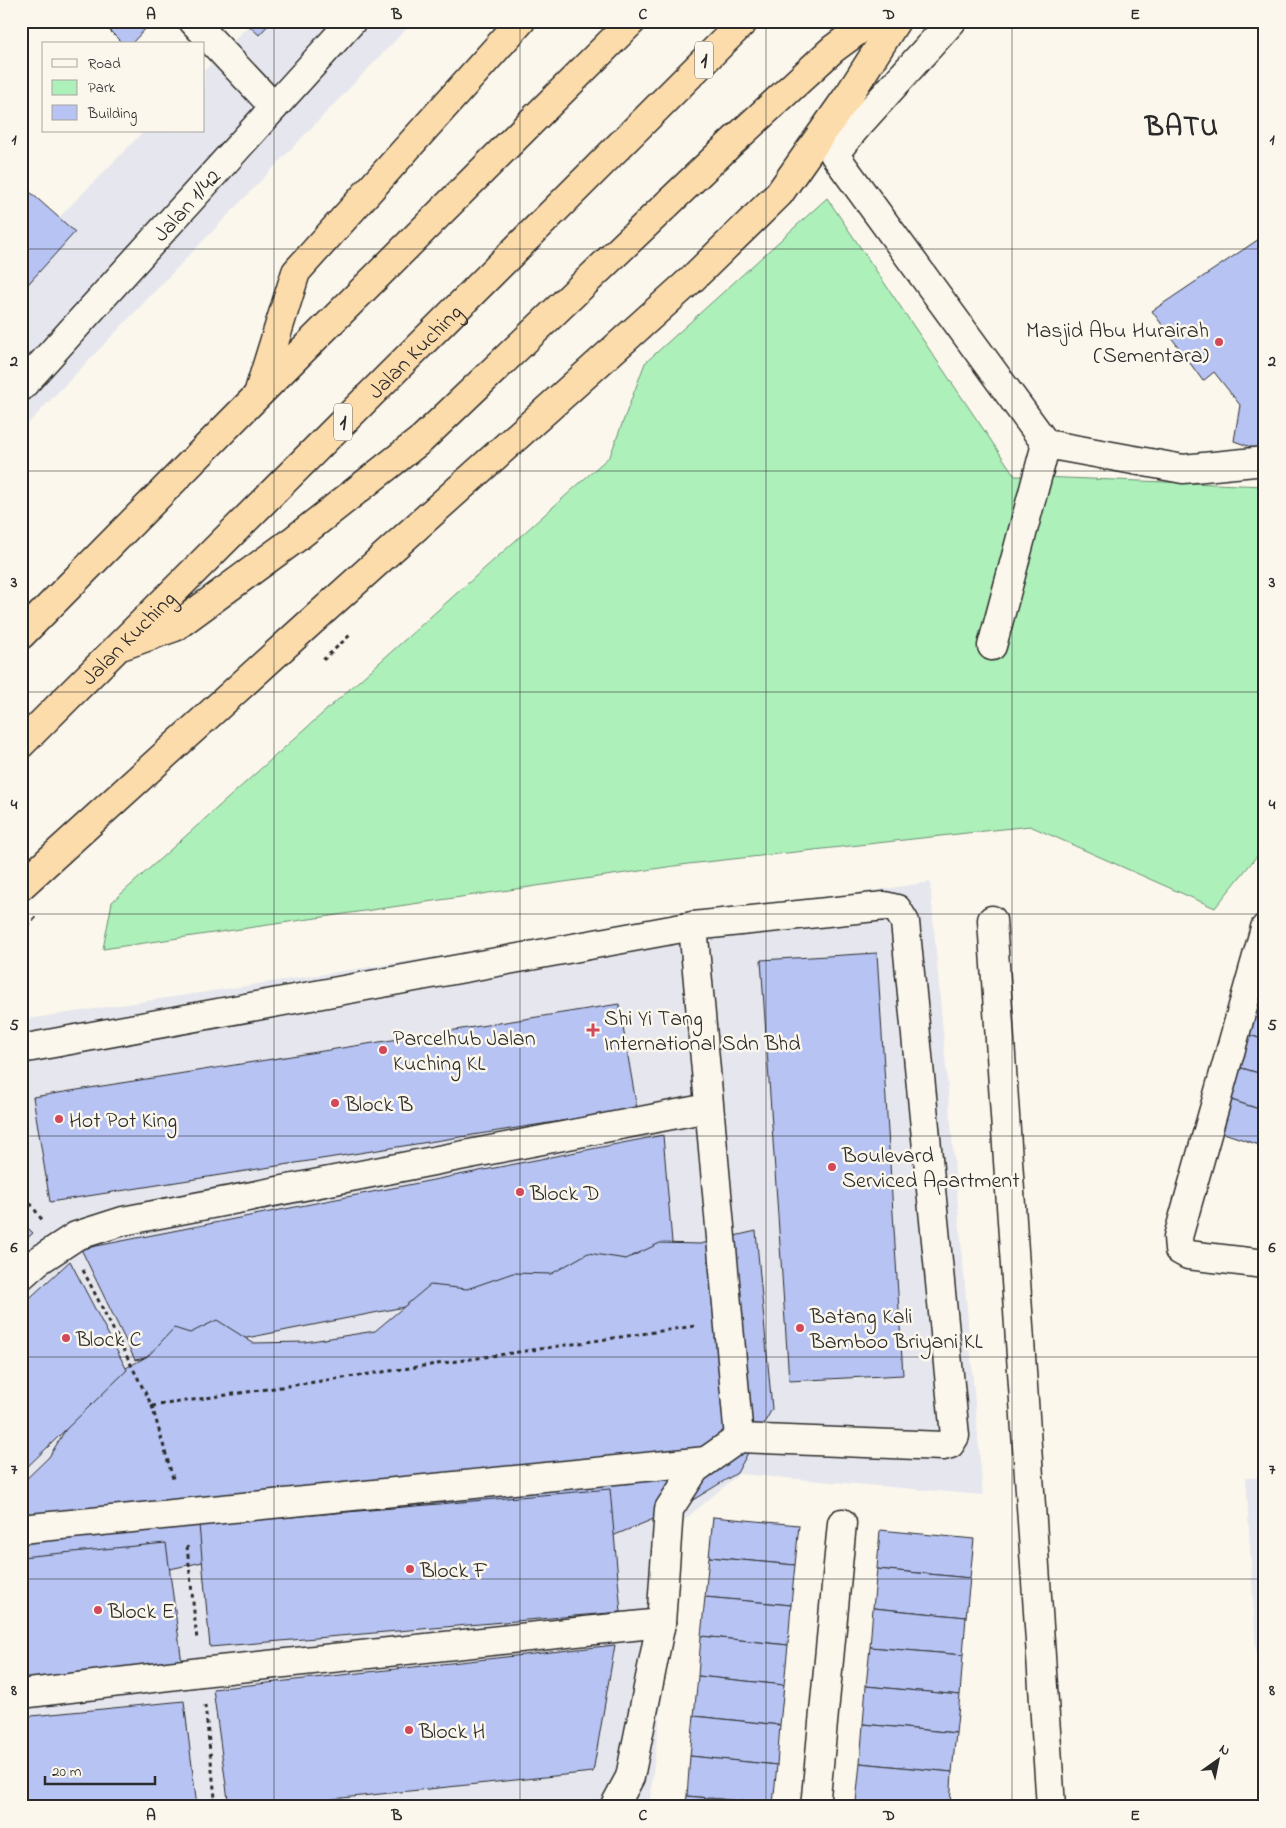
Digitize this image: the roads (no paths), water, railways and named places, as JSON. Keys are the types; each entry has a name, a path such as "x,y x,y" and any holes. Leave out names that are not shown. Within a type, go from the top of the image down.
{"highway":[{"path":"258,395 296,272 521,21"},
{"path":"21,635 632,21"},
{"name":"Jalan Kuching","path":"21,744 744,21"},
{"path":"117,647 175,627 295,539 422,439 730,144 833,49 871,21"},
{"path":"21,886 692,279 778,194 850,94 896,21"}],"street":[{"path":"193,21 274,107"},
{"name":"Jalan 1/42","path":"21,387 352,21"},
{"path":"952,21 834,154 1046,444 1183,469 1265,461"},
{"path":"992,646 1046,444"},
{"path":"21,1049 693,926 885,906 897,909 905,922 955,1436 950,1444 943,1446 739,1438 695,1468 669,1509 661,1624 630,1777 614,1807"},
{"path":"992,920 1051,1807"},
{"path":"693,926 739,1438"},
{"path":"1265,928 1178,1237 1179,1250 1188,1255 1265,1264"},
{"path":"21,1276 38,1261 76,1236 123,1221 708,1108"},
{"path":"21,1529 706,1461"},
{"path":"815,1807 842,1524"},
{"path":"21,1694 201,1672 661,1624"}],"place":[{"name":"Masjid Abu Hurairah (Sementara)","path":"1219,342"},
{"name":"Shi Yi Tang International Sdn Bhd","path":"593,1030"},
{"name":"Parcelhub Jalan Kuching KL","path":"383,1050"},
{"name":"Block B","path":"335,1103"},
{"name":"Hot Pot King","path":"59,1119"},
{"name":"Boulevard Serviced Apartment","path":"832,1167"},
{"name":"Block D","path":"520,1192"},
{"name":"Batang Kali Bamboo Briyani KL","path":"800,1328"},
{"name":"Block C","path":"66,1338"},
{"name":"Block F","path":"410,1569"},
{"name":"Block E","path":"98,1610"},
{"name":"Block H","path":"409,1730"}],"district":[{"name":"BATU","path":"1182,125"}]}
